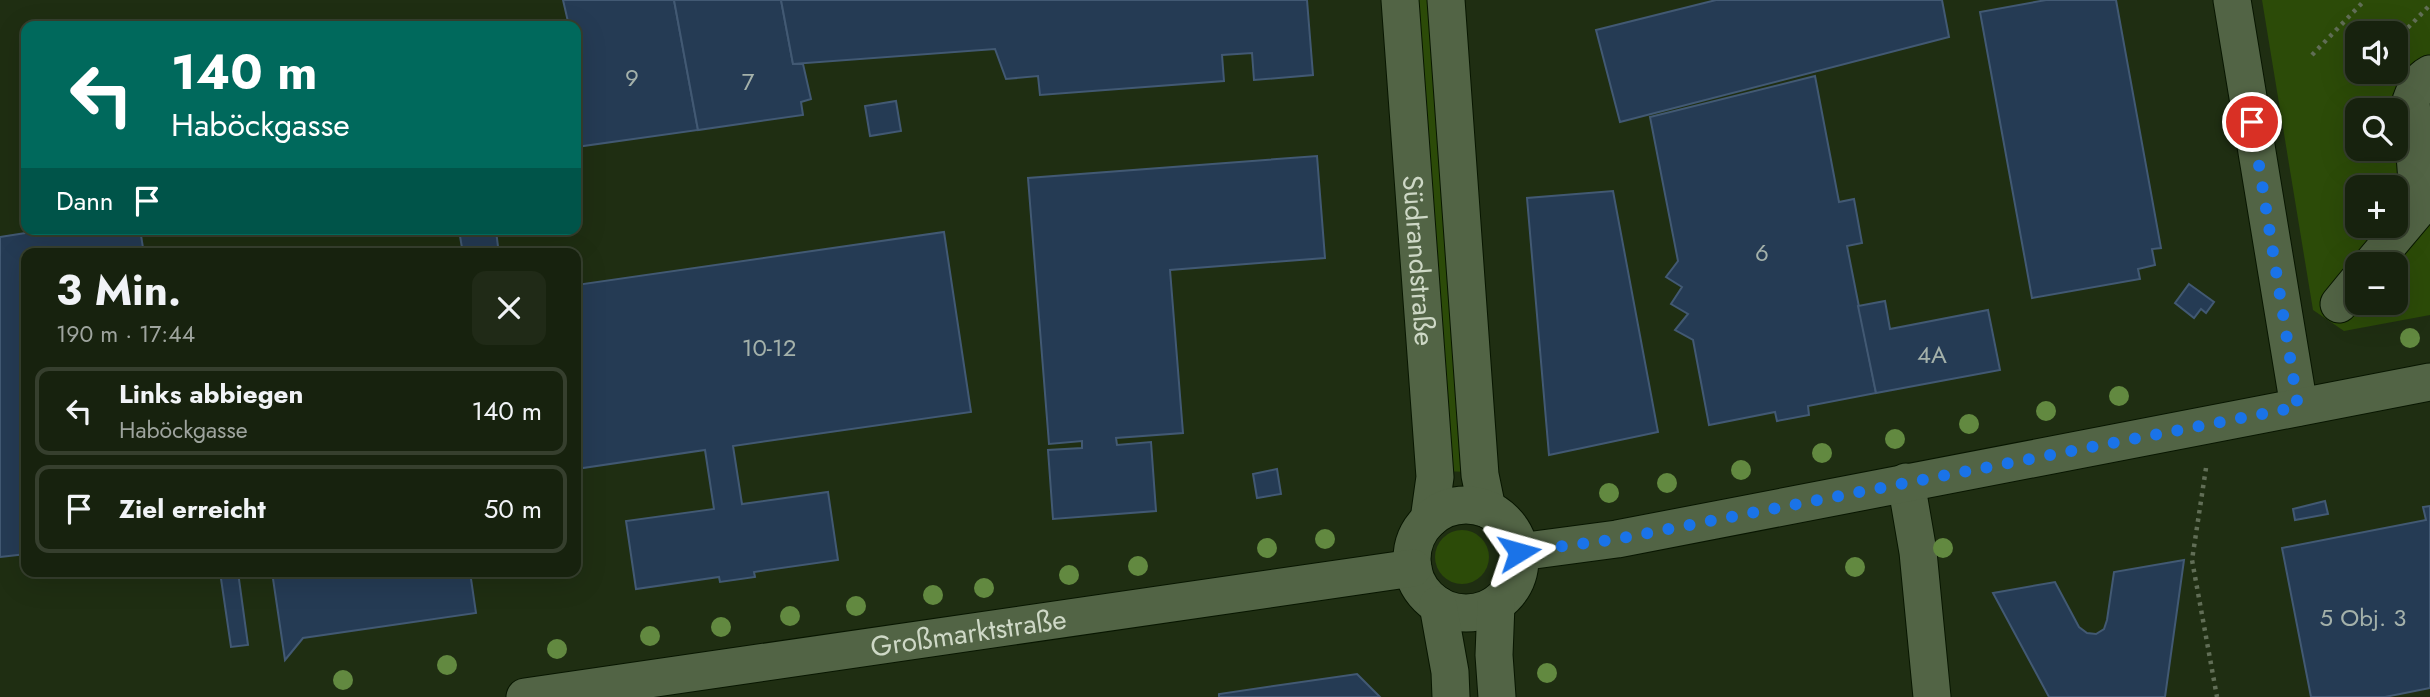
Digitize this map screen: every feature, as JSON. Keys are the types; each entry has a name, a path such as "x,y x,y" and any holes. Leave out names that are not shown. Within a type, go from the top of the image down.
{"street":[{"name":"Südrandstraße","path":"1400,0 1435,477 1429,520 1414,543 1413,568"},
{"name":"Südrandstraße","path":"1446,0 1480,475 1487,509"},
{"path":"2232,0 2298,407"},
{"path":"2384,252 2425,209 2410,101 2424,77 2430,74"},
{"path":"1519,552 1617,539 2430,382"},
{"path":"1906,482 1918,552 1933,697"},
{"path":"1413,568 1422,590 1438,605 1468,613 1496,604 1514,582 1519,568 1519,552 1509,527 1499,516 1487,509 1458,505 1442,510 1429,520"},
{"name":"Großmarktstraße","path":"524,697 1413,568"},
{"path":"1496,604 1494,655 1497,697"},
{"path":"1438,605 1451,697"}],"path":[{"path":"2312,55 2365,0"},
{"path":"2408,28 2430,5"},
{"path":"2206,468 2192,560 2217,697"}],"green space":[{"path":"1411,0 1432,0 1467,472 1445,471"},
{"path":"2262,0 2430,0 2430,315 2344,331 2313,310"},
{"path":"1462,530 1481,538 1489,557 1481,576 1462,584 1443,576 1435,557 1443,538"}],"building":[{"path":"563,0 674,0 698,130 581,146 581,21 568,21"},
{"path":"674,0 781,0 793,64 803,64 811,99 801,102 803,115 698,130"},
{"path":"781,0 1307,0 1313,75 1254,80 1252,53 1222,55 1224,81 1040,95 1038,76 1006,79 995,49 793,64"},
{"path":"1716,0 1942,0 1949,37 1620,122 1596,30"},
{"path":"2046,0 2116,0 2161,248 2152,249 2155,265 2138,269 2140,279 2032,298 1980,12"},
{"path":"1815,76 1839,202 1854,199 1862,243 1847,246 1876,393 1808,406 1809,415 1777,421 1775,412 1709,425 1693,340 1675,330 1688,314 1671,304 1682,287 1666,277 1678,261 1650,117"},
{"path":"896,101 901,131 870,136 865,106"},
{"path":"1317,156 1325,258 1170,270 1183,433 1116,438 1117,445 1151,442 1156,511 1053,519 1048,450 1082,448 1082,441 1049,444 1028,178"},
{"path":"1613,191 1658,432 1549,455 1527,198"},
{"path":"944,232 971,412 733,446 742,504 828,492 838,560 754,572 755,577 720,582 719,577 636,589 626,521 714,509 705,450 581,468 581,284"},
{"path":"21,234 141,235 143,248 21,248 21,555 0,557 0,237"},
{"path":"497,235 498,248 462,248 460,236"},
{"path":"2189,284 2214,302 2206,313 2201,309 2194,318 2175,303"},
{"path":"1885,301 1890,329 1988,310 2000,370 1876,393 1858,306"},
{"path":"1277,469 1281,494 1257,498 1253,474"},
{"path":"2325,501 2328,514 2295,520 2293,509"},
{"path":"2430,506 2430,688 2385,697 2311,697 2282,548 2426,520 2423,507"},
{"path":"2184,560 2165,697 2049,697 1993,593 2055,582 2079,627 2087,633 2096,634 2104,629 2107,620 2114,572"},
{"path":"221,577 239,577 248,645 231,647"},
{"path":"273,577 471,577 476,613 303,638 285,660"},
{"path":"1357,674 1380,697 1219,697 1219,694"}],"route":[{"path":"1519,552 1617,539 2298,407 2252,122"}]}
